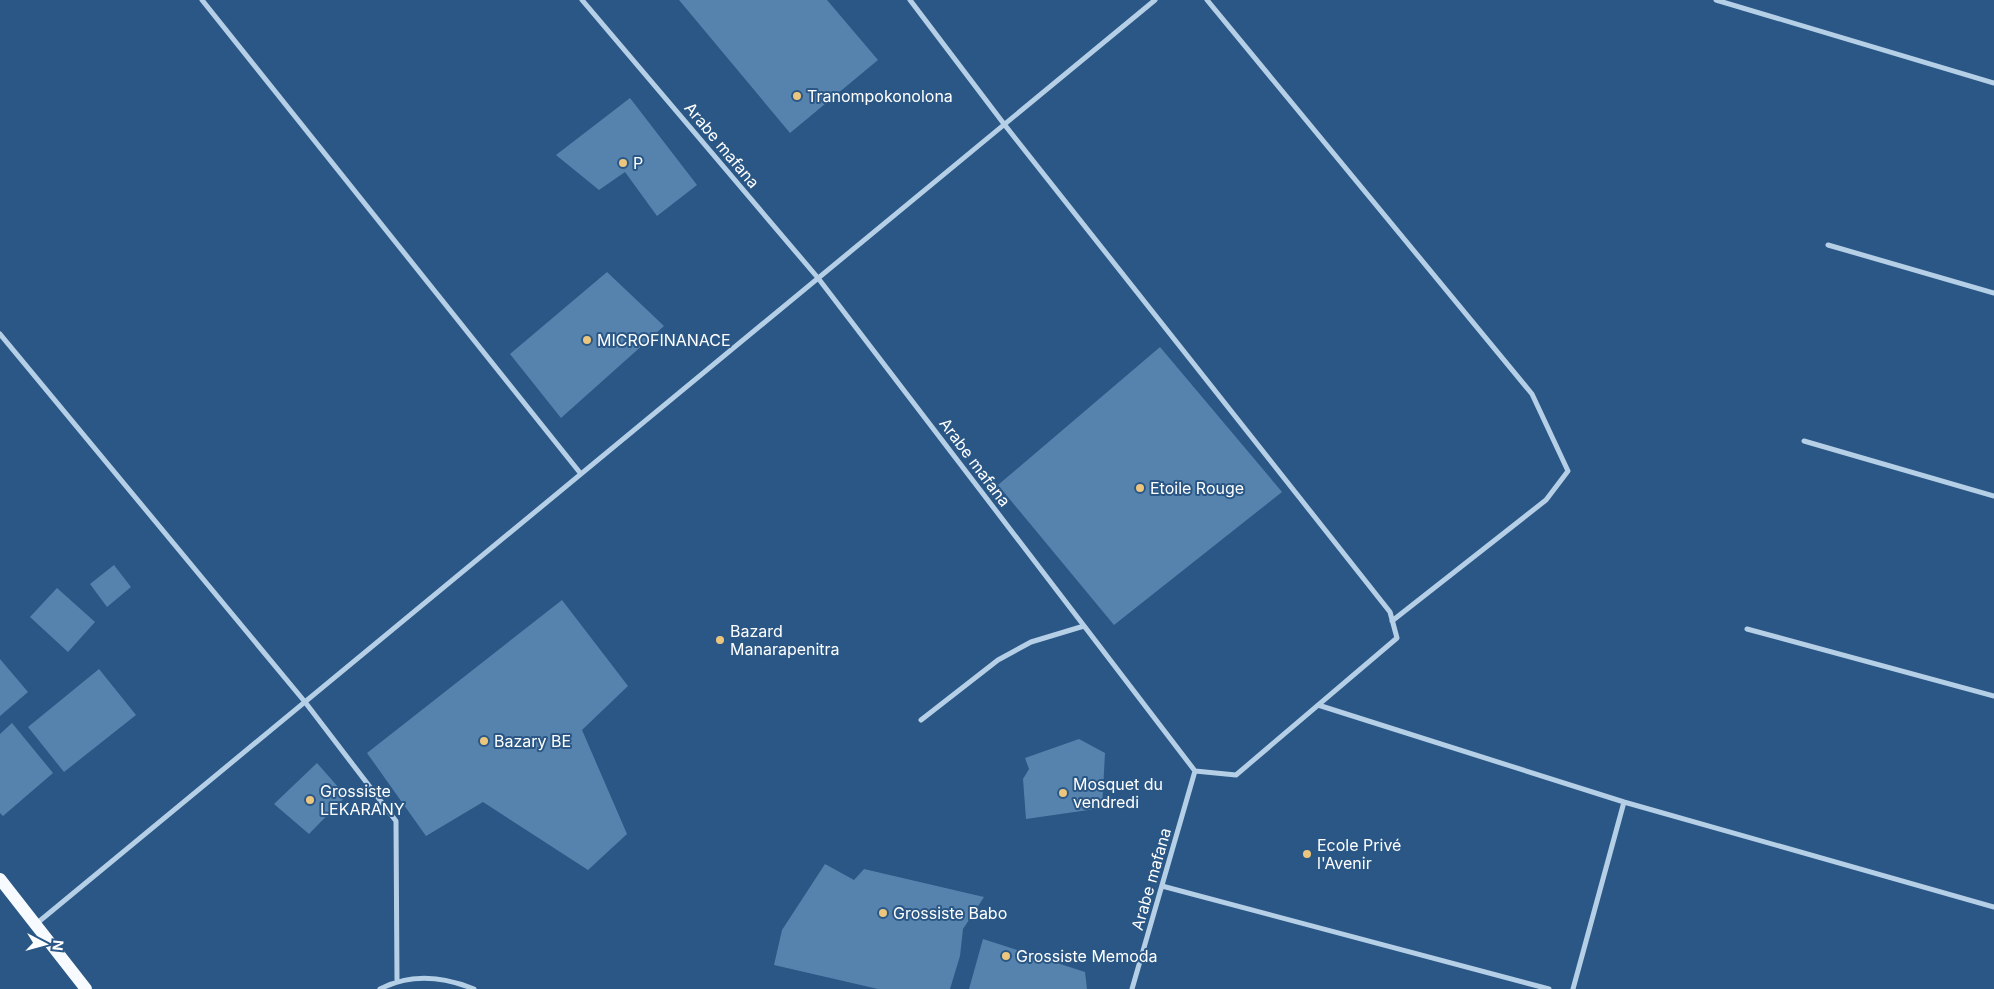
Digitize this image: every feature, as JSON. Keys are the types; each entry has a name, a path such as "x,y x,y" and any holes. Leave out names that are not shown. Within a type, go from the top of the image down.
{"main road":[{"path":"0,879 86,989"}],"street":[{"path":"202,0 581,474"},
{"name":"Arabe mafana","path":"582,0 818,278 1195,771 1132,989"},
{"path":"910,0 1004,124 1390,612 1397,638 1236,775 1195,771"},
{"path":"36,924 1155,0"},
{"path":"1207,0 1532,394 1568,471 1546,500 1392,621"},
{"path":"1716,0 1994,83"},
{"path":"1828,245 1994,293"},
{"path":"0,334 305,702 396,821 397,980"},
{"path":"1804,441 1994,496"},
{"path":"921,720 998,660 1031,642 1084,626"},
{"path":"1747,629 1994,696"},
{"path":"1318,705 1624,802 1994,907"},
{"path":"1573,989 1624,802"},
{"path":"1162,886 1549,989"},
{"path":"380,989 397,980 442,977 474,989"}],"building":[{"name":"Tranompokonolona","path":"679,0 827,0 878,60 790,133"},
{"name":"P","path":"630,98 697,185 657,216 625,172 599,190 556,155"},
{"name":"MICROFINANACE","path":"607,272 664,326 561,418 510,354"},
{"name":"Etoile Rouge","path":"1160,347 1282,492 1114,625 998,485"},
{"path":"114,565 131,587 107,607 90,584"},
{"path":"57,588 95,622 68,652 30,617"},
{"name":"Bazary BE","path":"562,600 628,686 582,730 627,834 588,870 483,802 426,836 367,753"},
{"path":"0,659 28,692 0,716"},
{"path":"99,669 136,715 64,772 28,727"},
{"path":"12,723 53,773 3,816 0,813 0,734"},
{"name":"Mosquet du vendredi","path":"1079,739 1105,753 1102,808 1026,819 1023,779 1029,769 1025,758"},
{"name":"Grossiste LEKARANY","path":"317,763 346,796 309,834 274,804"},
{"name":"Grossiste Babo","path":"825,864 854,880 864,869 984,897 963,929 960,956 950,989 878,989 774,965 782,930"},
{"name":"Grossiste Memoda","path":"983,939 1085,972 1087,989 969,989"}],"place":[{"name":"Tranompokonolona","path":"797,96"},
{"name":"P","path":"623,163"},
{"name":"MICROFINANACE","path":"587,340"},
{"name":"Etoile Rouge","path":"1140,488"},
{"name":"Bazard Manarapenitra","path":"720,640"},
{"name":"Bazary BE","path":"484,741"},
{"name":"Mosquet du vendredi","path":"1063,793"},
{"name":"Grossiste LEKARANY","path":"310,800"},
{"name":"Ecole Privé l'Avenir","path":"1307,854"},
{"name":"Grossiste Babo","path":"883,913"},
{"name":"Grossiste Memoda","path":"1006,956"}]}
